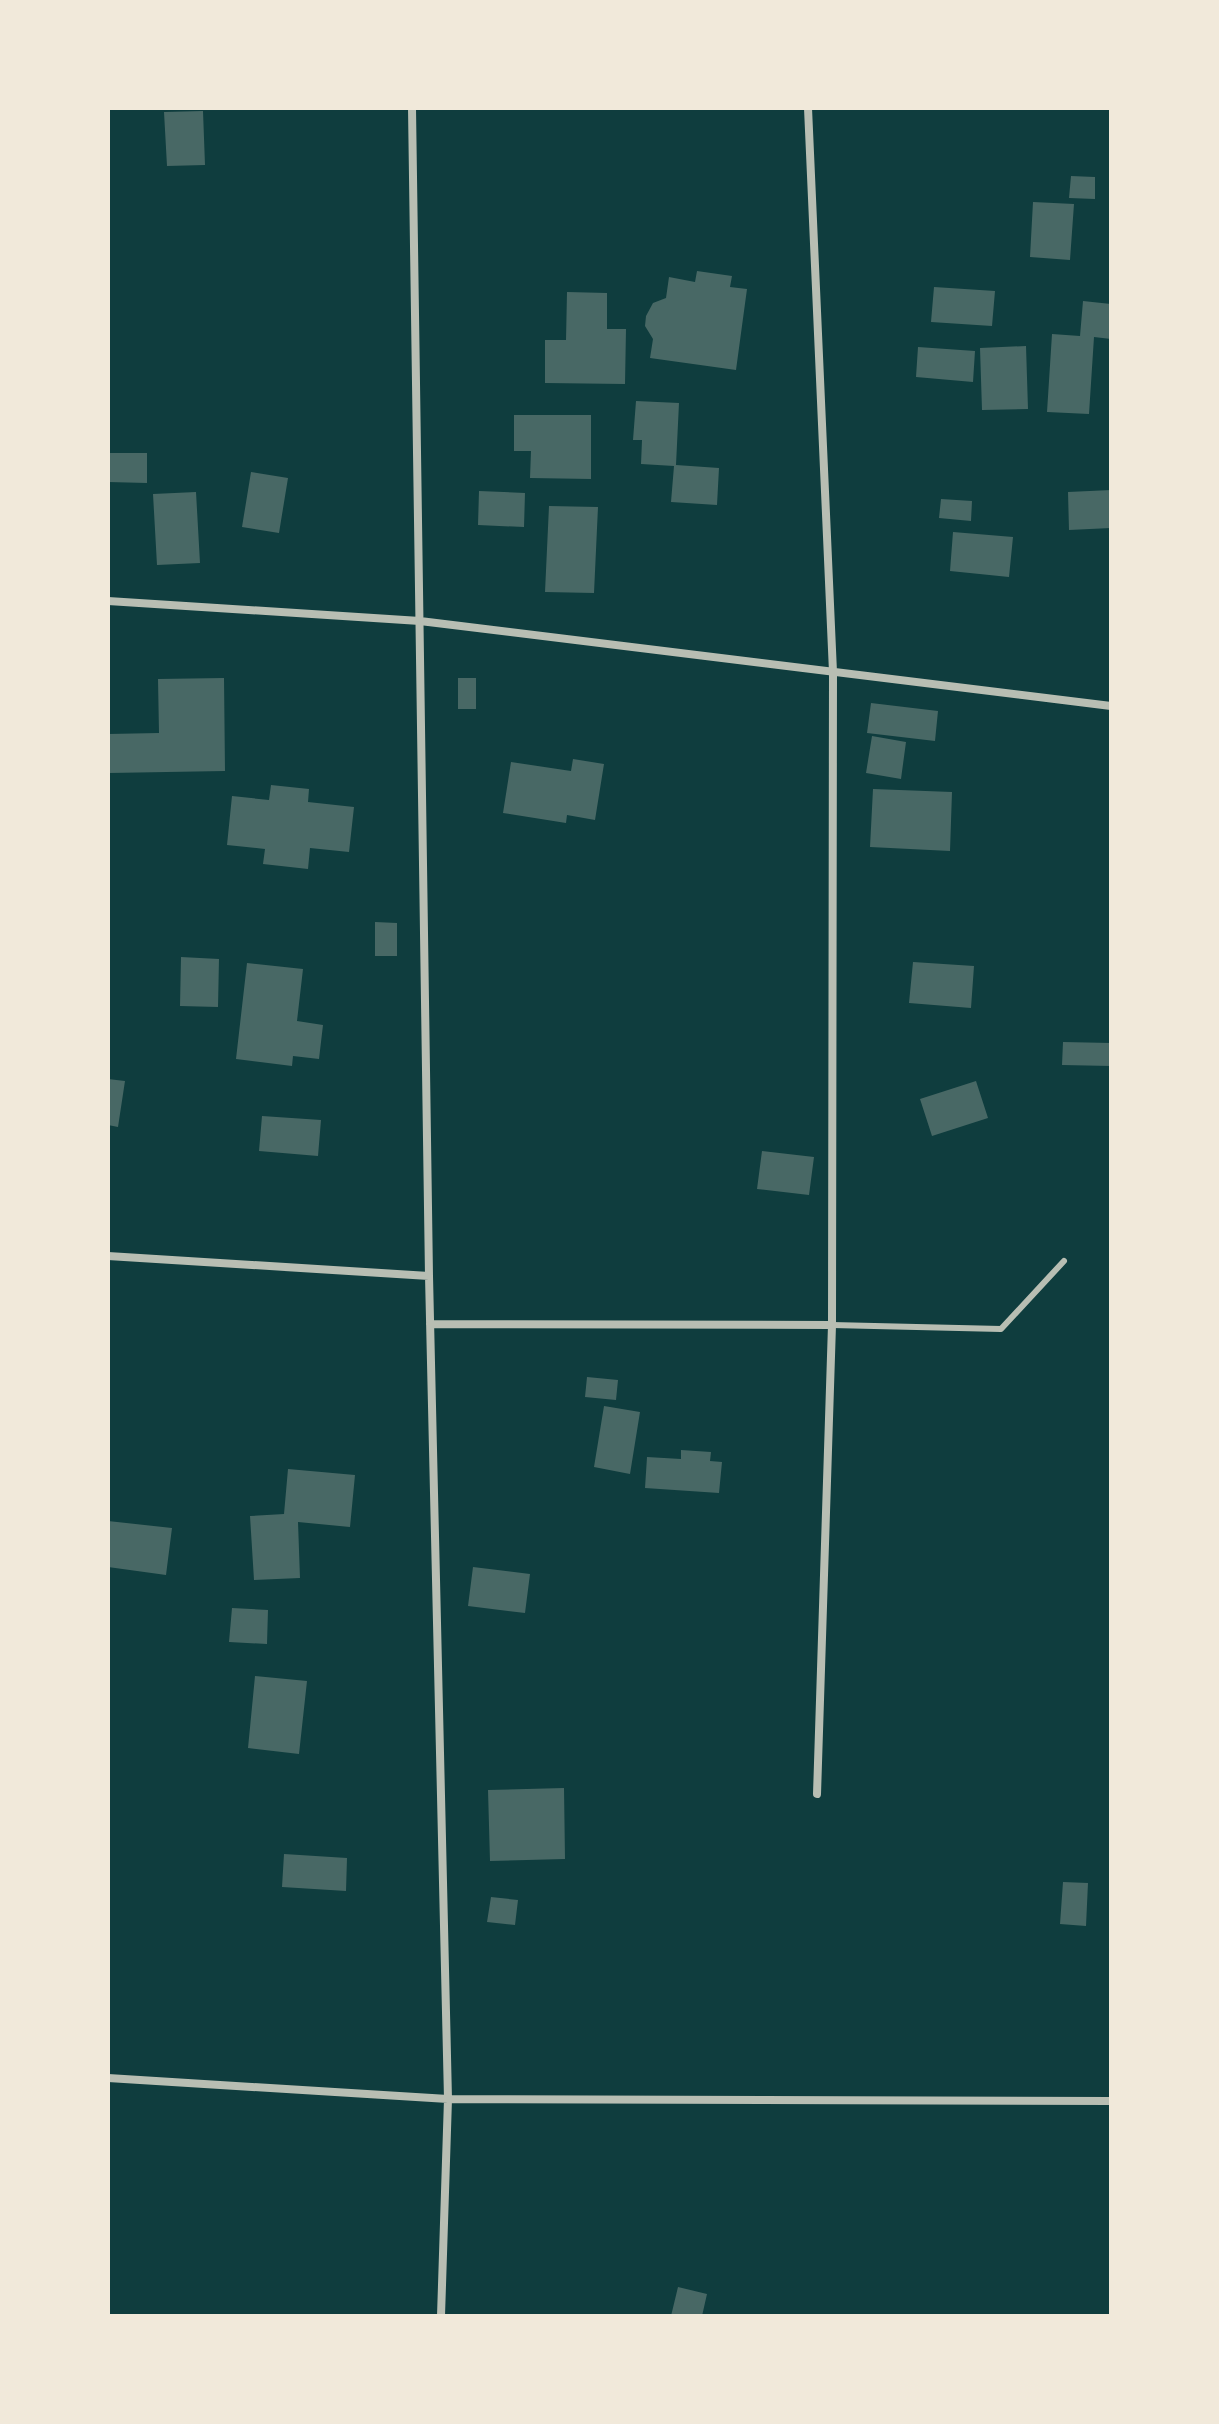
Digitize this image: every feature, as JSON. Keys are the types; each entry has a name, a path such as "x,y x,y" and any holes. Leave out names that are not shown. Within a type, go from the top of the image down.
{"street":[{"path":"412,108 429,1276 448,2099 441,2316"},
{"path":"808,108 833,672 832,1325 817,1794"},
{"path":"108,601 420,621 1111,706"},
{"path":"108,1256 429,1276"},
{"path":"430,1324 832,1325"},
{"path":"108,2078 448,2099 1111,2101"}],"lane":[{"path":"832,1325 1001,1329 1064,1261"}],"building":[{"path":"203,111 205,165 167,166 164,112"},
{"path":"1071,176 1095,177 1095,199 1069,198"},
{"path":"1033,202 1074,204 1070,260 1030,257"},
{"path":"697,271 732,276 730,287 747,289 736,370 650,358 653,339 645,326 653,303 666,298 669,277 695,282"},
{"path":"934,287 995,291 992,326 931,322"},
{"path":"567,292 607,293 607,329 626,329 625,384 545,383 545,340 566,340"},
{"path":"1083,301 1111,304 1111,339 1094,337 1089,414 1047,412 1052,334 1080,336"},
{"path":"1026,346 1028,409 982,410 980,348"},
{"path":"918,347 975,351 973,382 916,377"},
{"path":"636,401 679,403 676,465 719,468 717,505 671,502 674,466 641,464 642,440 633,440"},
{"path":"514,415 591,415 591,479 530,478 531,451 514,451"},
{"path":"108,453 147,453 147,483 108,482"},
{"path":"251,472 288,478 279,533 242,527"},
{"path":"1111,490 1111,528 1069,530 1068,492"},
{"path":"479,491 525,493 524,527 478,525"},
{"path":"196,492 200,563 157,565 153,494"},
{"path":"941,499 972,501 971,521 939,518"},
{"path":"549,506 598,507 594,593 545,592"},
{"path":"953,532 1013,537 1009,577 950,571"},
{"path":"224,678 225,771 109,773 108,734 159,733 158,679"},
{"path":"458,678 476,678 476,709 458,709"},
{"path":"871,703 938,711 935,741 867,733"},
{"path":"872,736 906,742 901,779 866,773"},
{"path":"573,759 604,764 595,820 567,815 566,823 503,813 511,762 571,771"},
{"path":"271,785 309,789 308,802 354,807 349,852 310,848 308,869 263,864 265,849 227,845 232,796 269,800"},
{"path":"873,789 952,792 950,851 870,847"},
{"path":"375,922 397,923 397,956 375,956"},
{"path":"181,957 219,959 218,1007 180,1006"},
{"path":"913,962 974,966 971,1008 909,1003"},
{"path":"247,963 303,969 297,1021 323,1025 319,1059 293,1056 292,1066 236,1059"},
{"path":"1063,1042 1111,1043 1111,1066 1062,1065"},
{"path":"108,1079 125,1081 118,1127 108,1125"},
{"path":"976,1081 988,1118 932,1136 920,1099"},
{"path":"262,1116 321,1120 318,1156 259,1151"},
{"path":"762,1151 814,1157 809,1195 757,1189"},
{"path":"587,1377 618,1380 616,1400 585,1397"},
{"path":"604,1406 640,1412 630,1474 594,1467"},
{"path":"681,1450 711,1452 710,1461 722,1462 719,1493 645,1488 647,1457 681,1459"},
{"path":"288,1469 355,1475 350,1527 298,1522 300,1578 254,1580 250,1516 284,1514"},
{"path":"108,1521 172,1528 166,1575 108,1567"},
{"path":"473,1567 530,1574 525,1613 468,1606"},
{"path":"232,1608 268,1610 267,1644 229,1642"},
{"path":"255,1676 307,1681 299,1754 248,1748"},
{"path":"564,1788 565,1859 490,1861 488,1790"},
{"path":"284,1854 347,1858 346,1891 282,1887"},
{"path":"1063,1882 1088,1883 1086,1926 1060,1924"},
{"path":"491,1897 518,1900 515,1925 487,1922"},
{"path":"678,2287 707,2294 702,2316 671,2316"}]}
